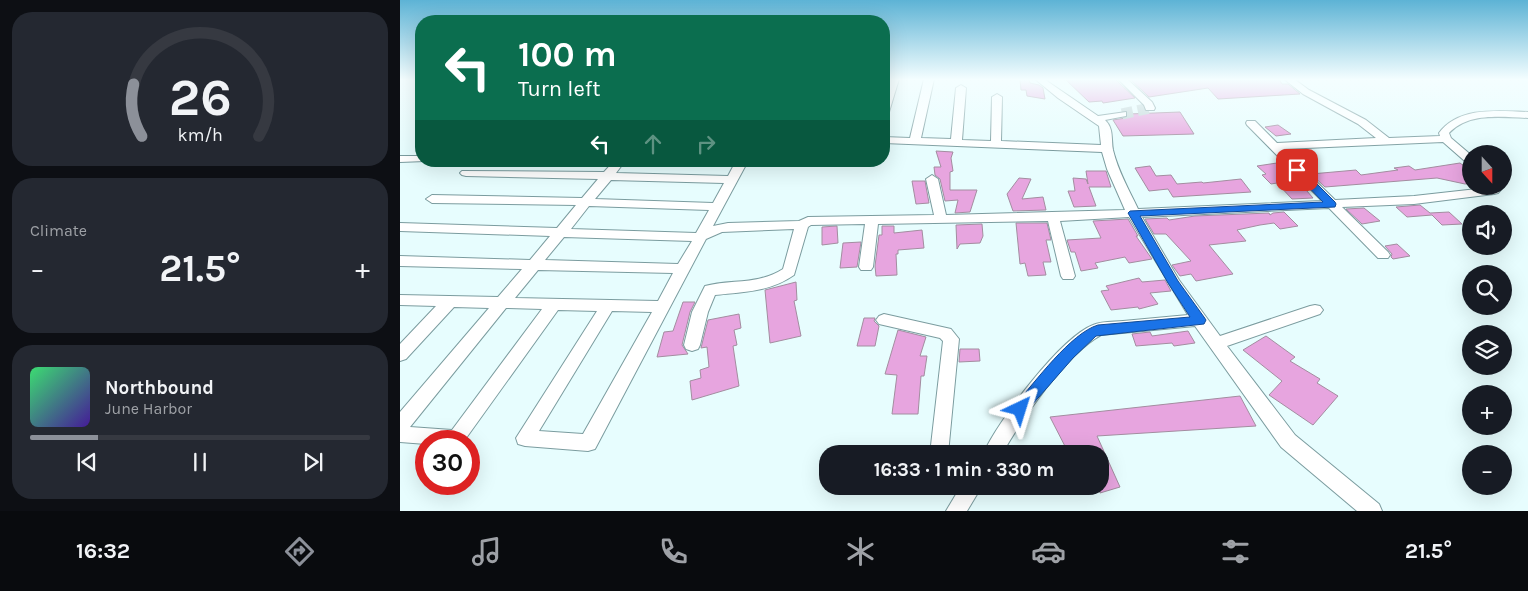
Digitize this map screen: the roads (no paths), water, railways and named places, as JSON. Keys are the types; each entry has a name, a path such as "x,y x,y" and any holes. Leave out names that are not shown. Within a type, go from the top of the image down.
{"street":[{"path":"915,141 924,103"},
{"path":"956,143 960,103"},
{"path":"996,144 997,103"},
{"path":"1072,103 1104,124 1107,149 1113,169 1133,213 1174,283 1216,344 1288,441 1372,511"},
{"path":"1148,103 1150,108"},
{"path":"1326,103 1362,122 1386,141"},
{"path":"1097,119 1122,114"},
{"path":"1462,153 1446,139 1444,133 1456,120 1486,115 1528,115"},
{"path":"1251,123 1383,255"},
{"path":"1275,146 1446,139"},
{"path":"890,140 1107,149"},
{"path":"400,159 415,159"},
{"path":"400,425 615,167"},
{"path":"608,306 525,438 588,443 739,167"},
{"path":"466,174 732,180"},
{"path":"932,179 941,220"},
{"path":"400,227 700,237 728,226 802,225 817,220 1053,218 1414,200 1462,194"},
{"path":"432,199 717,207"},
{"path":"1053,218 1068,276"},
{"path":"866,267 872,220"},
{"path":"692,345 700,312 710,290 771,283 790,272 802,225"},
{"path":"400,261 683,269"},
{"path":"400,300 662,307"},
{"path":"400,356 451,300"},
{"path":"400,434 456,438 555,303"},
{"path":"1216,344 1315,310"},
{"path":"884,320 945,333 951,339 940,445"},
{"path":"998,445 1020,409 1068,354 1091,332 1199,320"},
{"path":"956,511 966,495"}],"tunnel":[{"path":"1122,114 1150,108"}]}
